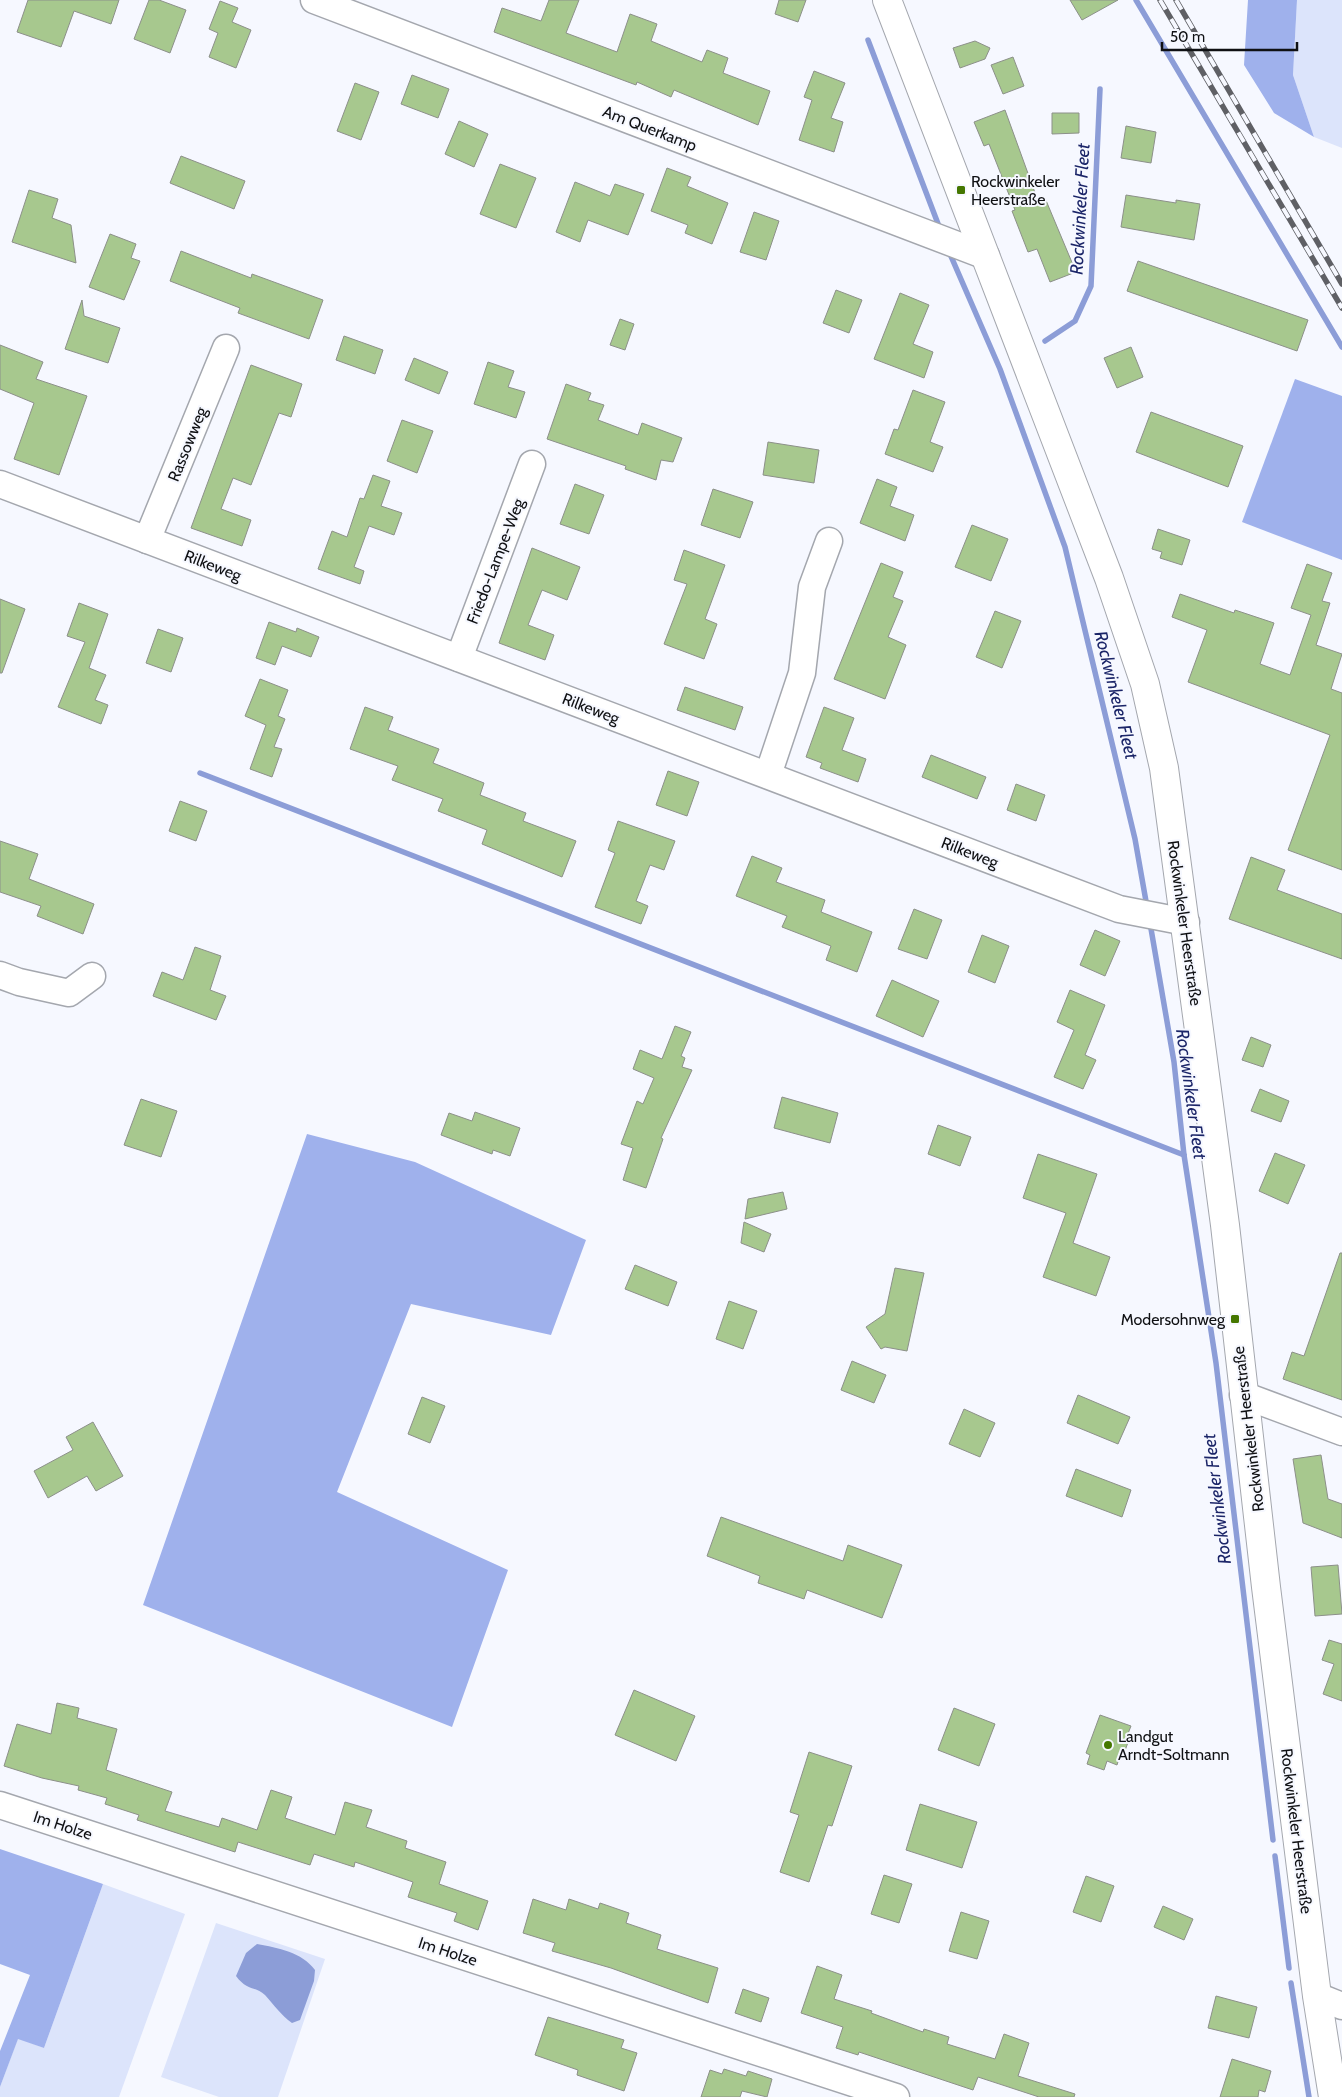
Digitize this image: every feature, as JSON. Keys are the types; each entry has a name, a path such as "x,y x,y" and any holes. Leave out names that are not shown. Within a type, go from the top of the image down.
{"main road":[{"name":"Rockwinkeler Heerstraße","path":"887,0 1109,578 1144,684 1164,768 1175,920 1225,1226 1243,1395 1317,1996 1333,2097"}],"street":[{"name":"Am Querkamp","path":"314,0 986,256"},
{"name":"Rassowweg","path":"147,540 226,348"},
{"name":"Friedo-Lampe-Weg","path":"459,658 532,464"},
{"name":"Rilkeweg","path":"0,484 1119,908 1175,920"},
{"path":"768,776 802,673 812,587 829,540"},
{"path":"0,975 19,982 69,993 92,976"},
{"path":"1243,1395 1342,1432"},
{"name":"Im Holze","path":"0,1805 896,2097"},
{"path":"1317,1996 1342,2006"}],"shaded area":[{"path":"1248,0 1297,0 1293,75 1314,137 1274,113 1244,65"},
{"path":"1297,0 1342,0 1342,148 1314,137 1293,75"},
{"path":"1295,379 1342,396 1342,560 1242,522"},
{"path":"307,1134 415,1162 586,1240 551,1335 411,1304 337,1492 508,1570 452,1727 143,1605"},
{"path":"0,1849 103,1884 44,2048 18,2039 0,2087 0,2051 30,1975 0,1964"},
{"path":"103,1884 185,1914 119,2097 0,2097 0,2087 18,2038 44,2048"},
{"path":"216,1923 325,1959 278,2097 219,2097 161,2077"},
{"path":"257,1944 281,1949 296,1955 310,1964 315,1970 314,1981 300,2020 292,2023 265,1995 247,1986 236,1976 246,1953"}],"building":[{"path":"28,0 119,0 111,24 74,11 61,47 17,32"},
{"path":"149,0 159,0 186,10 170,53 134,39"},
{"path":"549,0 579,0 566,33 617,52 630,14 657,24 651,41 702,62 707,50 728,58 723,73 770,91 758,125 674,90 671,97 637,82 636,85 494,32 502,8 541,21"},
{"path":"779,0 806,0 798,22 775,14"},
{"path":"1070,0 1118,0 1082,20"},
{"path":"220,1 238,8 232,22 251,30 236,68 209,57 218,33 209,29"},
{"path":"975,41 990,48 985,59 960,68 953,48"},
{"path":"1013,57 1024,86 1003,94 991,65"},
{"path":"814,71 845,83 831,118 843,122 834,152 799,140 812,100 804,97"},
{"path":"412,75 449,89 438,118 401,104"},
{"path":"355,83 379,92 361,140 337,131"},
{"path":"1005,110 1038,201 1045,198 1076,272 1050,282 1037,249 1028,252 1012,211 1015,210 989,144 984,146 974,122"},
{"path":"1052,113 1079,113 1079,133 1052,134"},
{"path":"459,121 488,134 474,167 445,154"},
{"path":"1126,126 1156,132 1151,163 1121,158"},
{"path":"181,156 245,181 234,209 170,183"},
{"path":"500,164 536,178 516,228 480,214"},
{"path":"667,168 691,177 687,186 728,203 712,244 685,233 688,225 651,211"},
{"path":"575,182 610,196 615,184 644,194 628,235 588,220 580,242 556,232"},
{"path":"29,190 58,199 52,218 71,225 76,263 12,242"},
{"path":"1126,195 1176,203 1176,200 1200,204 1194,240 1121,227"},
{"path":"754,212 779,221 766,260 740,252"},
{"path":"110,234 136,244 131,258 140,261 124,300 89,287"},
{"path":"181,251 251,278 252,274 323,300 309,339 238,313 240,308 170,281"},
{"path":"1138,261 1308,320 1297,351 1127,291"},
{"path":"836,290 862,300 849,333 823,323"},
{"path":"900,293 929,305 913,344 933,352 924,378 874,359"},
{"path":"82,300 84,316 120,328 108,363 65,349"},
{"path":"620,319 634,324 625,350 610,345"},
{"path":"344,336 383,350 375,374 336,360"},
{"path":"0,345 43,362 36,379 87,396 59,475 14,459 34,403 0,389"},
{"path":"1131,347 1143,377 1117,388 1104,358"},
{"path":"414,358 448,372 439,394 405,380"},
{"path":"488,362 514,371 508,387 525,392 516,418 474,404"},
{"path":"251,365 302,384 291,417 279,413 251,485 233,478 221,509 251,520 242,546 191,528"},
{"path":"566,384 591,393 588,400 604,405 598,420 638,435 642,423 682,438 673,462 661,460 656,480 625,469 626,466 547,439"},
{"path":"913,390 945,402 930,442 943,447 933,472 885,454 894,429 898,430"},
{"path":"1151,412 1243,446 1228,487 1136,452"},
{"path":"402,420 433,431 417,473 387,461"},
{"path":"768,442 819,450 814,483 763,475"},
{"path":"373,475 390,481 381,506 402,513 394,535 369,526 354,567 364,571 360,584 318,569 332,531 347,537 360,498 364,499"},
{"path":"877,479 897,487 890,506 914,515 905,541 860,523"},
{"path":"575,484 604,495 589,534 560,524"},
{"path":"713,489 753,502 740,538 701,525"},
{"path":"972,525 1008,539 991,581 955,567"},
{"path":"1158,529 1190,540 1182,565 1160,558 1162,552 1152,549"},
{"path":"532,548 580,567 567,600 542,590 528,625 554,635 545,660 499,643"},
{"path":"684,550 725,565 705,619 717,624 704,659 664,644 687,584 674,580"},
{"path":"881,563 903,572 893,597 903,601 888,637 906,645 885,699 834,679"},
{"path":"1307,564 1332,573 1322,601 1330,603 1316,645 1342,654 1331,689 1342,693 1342,870 1288,850 1330,735 1188,682 1207,630 1172,617 1180,594 1234,613 1235,610 1274,623 1260,664 1290,675 1311,615 1291,608"},
{"path":"0,599 25,609 2,673 0,673"},
{"path":"79,603 108,614 89,668 106,675 95,700 108,705 101,724 58,707 85,642 67,636"},
{"path":"995,611 1021,621 1002,668 976,657"},
{"path":"269,622 296,632 297,628 319,637 311,657 282,646 275,665 256,658"},
{"path":"158,629 183,638 171,672 146,663"},
{"path":"260,679 288,690 278,716 285,719 274,747 282,749 272,777 250,769 266,725 245,716"},
{"path":"685,687 743,707 735,730 677,710"},
{"path":"365,707 393,717 388,730 439,749 433,763 484,783 480,795 526,813 523,821 576,841 562,877 482,844 487,830 438,811 443,799 392,780 398,766 350,749"},
{"path":"824,707 854,718 842,750 866,759 858,782 820,768 822,763 806,757"},
{"path":"931,755 986,777 977,799 922,777"},
{"path":"668,771 699,782 687,816 656,805"},
{"path":"1016,784 1045,795 1036,821 1007,810"},
{"path":"180,801 207,811 196,841 169,831"},
{"path":"618,821 675,841 664,870 650,865 636,901 648,906 641,924 595,907 615,853 608,850"},
{"path":"0,841 38,854 29,879 94,904 83,934 37,916 41,906 0,892"},
{"path":"752,856 782,868 776,882 825,900 821,912 872,932 857,972 826,960 831,946 782,927 787,916 736,896"},
{"path":"1251,857 1285,870 1277,890 1342,914 1342,959 1229,919"},
{"path":"914,909 942,920 927,959 898,949"},
{"path":"1095,930 1120,941 1105,976 1080,965"},
{"path":"982,935 1009,946 995,983 968,972"},
{"path":"195,947 221,956 210,990 226,996 216,1020 153,996 162,972 183,980"},
{"path":"892,980 939,1001 923,1037 876,1016"},
{"path":"1070,990 1105,1005 1085,1055 1096,1060 1083,1089 1054,1077 1074,1030 1057,1022"},
{"path":"675,1026 691,1032 681,1056 685,1058 682,1067 692,1070 661,1138 663,1139 646,1188 623,1180 633,1148 621,1144 637,1101 643,1104 654,1078 633,1069 640,1050 662,1059"},
{"path":"1251,1037 1271,1045 1263,1067 1242,1060"},
{"path":"1260,1089 1289,1101 1281,1122 1251,1111"},
{"path":"782,1097 838,1113 830,1143 774,1128"},
{"path":"141,1099 177,1111 161,1157 124,1145"},
{"path":"475,1112 520,1128 510,1156 493,1150 492,1154 441,1135 449,1113 472,1121"},
{"path":"938,1125 971,1137 960,1166 928,1154"},
{"path":"1275,1153 1305,1165 1288,1204 1259,1191"},
{"path":"1038,1154 1097,1174 1073,1243 1110,1257 1096,1296 1043,1277 1066,1213 1023,1198"},
{"path":"783,1192 787,1209 745,1219 748,1199"},
{"path":"744,1222 771,1234 764,1252 741,1243"},
{"path":"1340,1253 1342,1253 1342,1400 1283,1379 1292,1352 1304,1356"},
{"path":"635,1265 677,1282 668,1306 625,1289"},
{"path":"895,1268 924,1273 907,1351 885,1347 881,1349 866,1327 885,1314"},
{"path":"729,1301 757,1311 743,1349 716,1339"},
{"path":"852,1361 886,1375 874,1403 841,1390"},
{"path":"1078,1395 1130,1417 1118,1444 1067,1423"},
{"path":"422,1397 445,1406 430,1443 408,1434"},
{"path":"964,1409 995,1423 980,1457 949,1444"},
{"path":"93,1422 123,1476 96,1491 87,1476 48,1498 34,1471 73,1450 66,1437"},
{"path":"1321,1455 1328,1499 1342,1504 1342,1538 1303,1523 1293,1459"},
{"path":"1076,1469 1131,1490 1122,1517 1066,1496"},
{"path":"721,1517 843,1561 848,1545 902,1565 882,1618 807,1590 804,1599 758,1583 760,1576 707,1556"},
{"path":"1338,1565 1342,1614 1315,1616 1311,1567"},
{"path":"1329,1640 1342,1644 1342,1701 1323,1694 1334,1664 1322,1660"},
{"path":"634,1690 695,1716 676,1761 615,1735"},
{"path":"57,1703 79,1708 77,1718 117,1729 106,1770 172,1792 165,1811 219,1827 222,1818 257,1830 271,1790 292,1797 285,1818 335,1835 345,1802 372,1810 366,1827 407,1841 405,1848 446,1862 439,1884 488,1901 478,1930 454,1921 457,1913 408,1897 413,1882 355,1862 354,1867 314,1854 310,1865 238,1842 235,1852 137,1820 139,1815 105,1804 107,1798 78,1790 79,1786 42,1778 4,1766 17,1724 51,1734"},
{"path":"954,1708 995,1724 979,1766 938,1750"},
{"name":"Landgut Arndt-Soltmann","path":"1100,1715 1131,1726 1127,1736 1130,1737 1123,1756 1120,1755 1117,1765 1107,1761 1104,1770 1087,1764 1090,1755 1086,1753"},
{"path":"809,1752 852,1766 832,1826 828,1825 809,1882 780,1872 799,1815 790,1812"},
{"path":"920,1804 977,1822 962,1868 906,1850"},
{"path":"884,1875 912,1884 899,1923 871,1914"},
{"path":"1086,1876 1114,1886 1101,1922 1073,1912"},
{"path":"533,1899 566,1910 569,1899 598,1909 600,1903 629,1913 626,1923 661,1935 657,1949 718,1968 708,2003 611,1968 552,1951 555,1943 523,1933"},
{"path":"1163,1906 1193,1919 1184,1940 1154,1927"},
{"path":"961,1912 989,1921 977,1959 949,1951"},
{"path":"817,1966 842,1975 834,1999 872,2011 871,2013 923,2032 924,2029 949,2037 947,2044 995,2059 1004,2034 1029,2043 1018,2076 1075,2094 1074,2097 1039,2097 978,2077 973,2090 859,2052 858,2055 836,2048 843,2027 801,2013"},
{"path":"743,1989 769,1998 761,2022 735,2013"},
{"path":"1216,1996 1257,2007 1249,2038 1208,2028"},
{"path":"548,2017 624,2040 621,2048 637,2053 624,2091 577,2075 578,2070 535,2055"},
{"path":"1232,2059 1271,2071 1265,2092 1259,2090 1258,2097 1220,2097"},
{"path":"724,2069 746,2076 748,2071 772,2079 767,2097 742,2091 740,2097 701,2097 710,2070 722,2074"}],"waterway":[{"path":"1136,0 1342,347"},
{"path":"868,40 940,229"},
{"name":"Rockwinkeler Fleet","path":"1045,341 1075,321 1091,286 1100,89"},
{"name":"Rockwinkeler Fleet","path":"950,254 1000,369 1065,547 1135,839 1147,907"},
{"path":"200,773 1184,1155"},
{"name":"Rockwinkeler Fleet","path":"1150,923 1174,1062 1184,1155 1216,1363 1273,1840"},
{"name":"Rockwinkeler Fleet","path":"1275,1856 1289,1968"},
{"name":"Rockwinkeler Fleet","path":"1291,1983 1309,2097"}],"railway":[{"path":"1160,0 1342,308"},
{"path":"1176,0 1342,284"}],"place":[{"name":"Rockwinkeler Heerstraße","path":"961,190"},
{"name":"Modersohnweg","path":"1235,1319"},
{"name":"Landgut Arndt-Soltmann","path":"1108,1745"}]}
